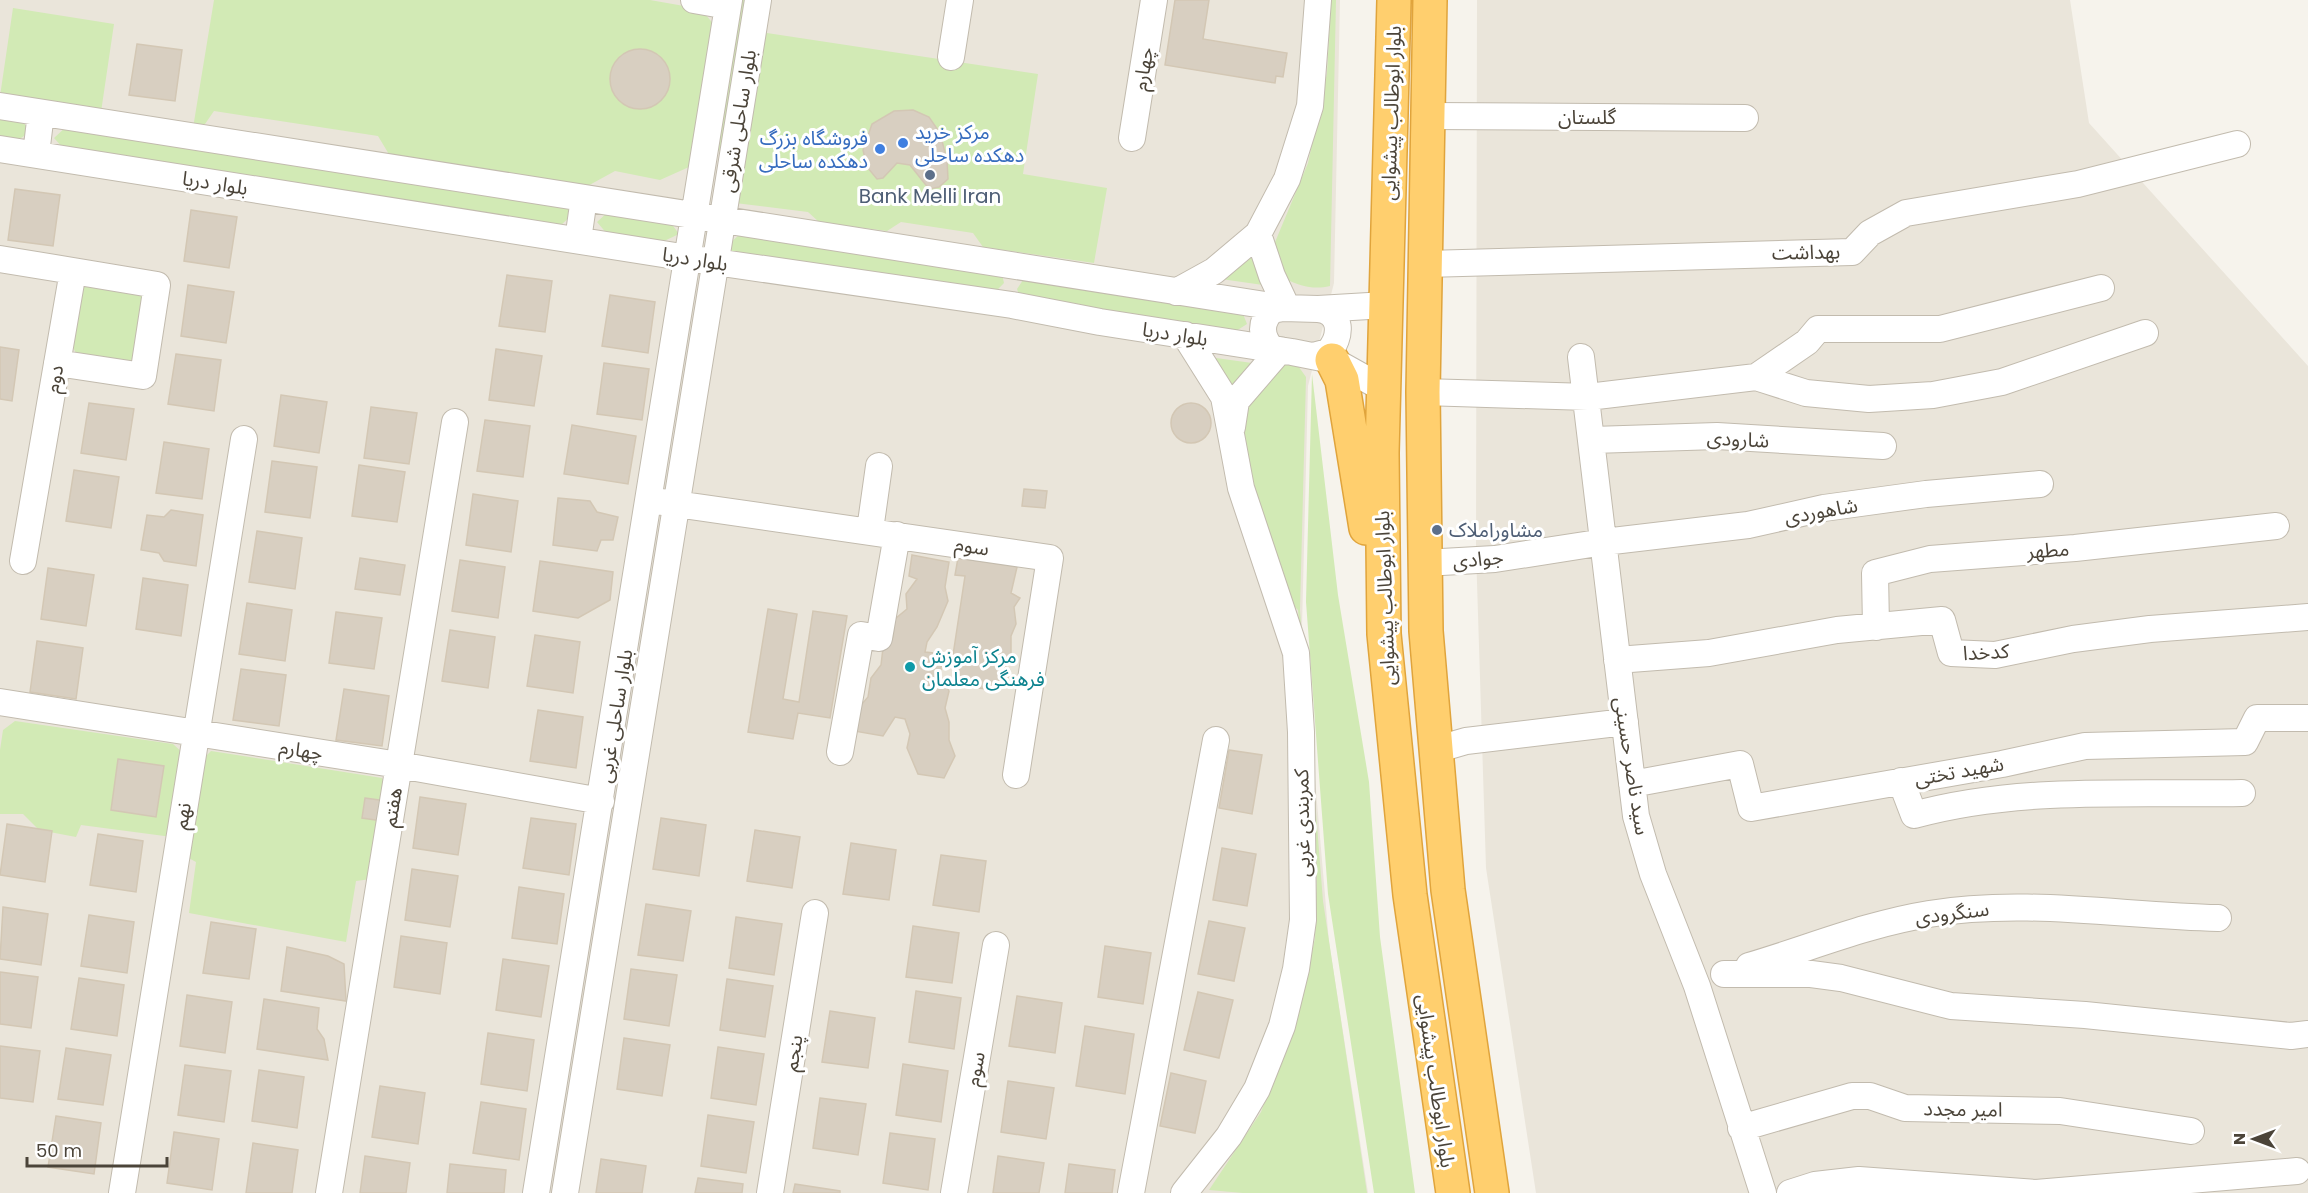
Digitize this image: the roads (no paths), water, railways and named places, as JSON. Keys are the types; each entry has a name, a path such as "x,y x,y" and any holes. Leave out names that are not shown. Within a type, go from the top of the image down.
{"highway":[{"name":"بلوار ابوطالب پیشوایی","path":"1394,0 1381,552 1385,643 1410,895 1453,1193"},
{"name":"بلوار ابوطالب پیشوایی","path":"1430,0 1423,392 1426,631 1448,890 1492,1193"},
{"path":"1323,358 1342,380 1385,643"}],"street":[{"path":"694,0 729,3"},
{"name":"بلوار ساحلی شرقی","path":"719,241 758,0"},
{"path":"951,57 960,0"},
{"name":"چهارم","path":"1132,138 1154,0"},
{"path":"1176,292 1214,270 1258,234 1287,179 1310,106 1318,0"},
{"name":"بلوار ساحلی شرقی","path":"691,237 729,3"},
{"name":"بلوار دریا","path":"0,106 584,198 691,237 719,241 1012,305 1323,358 1384,389"},
{"path":"36,154 40,113"},
{"name":"گلستان","path":"1429,116 1745,118"},
{"name":"بهداشت","path":"1426,264 1852,252 1870,234 1906,213 2078,184 2237,144"},
{"name":"بلوار دریا","path":"0,149 578,240 691,237 1018,267 1285,308 1318,309 1386,305"},
{"path":"578,240 584,198"},
{"path":"1231,433 1236,400 1276,349 1264,337 1264,321 1272,310 1285,308 1258,234"},
{"name":"بلوار ساحلی غربی","path":"536,1193 691,237"},
{"name":"بلوار ساحلی غربی","path":"565,1193 719,241"},
{"path":"0,259 157,285 143,376 57,363"},
{"path":"1012,305 1018,267"},
{"name":"دوم","path":"23,561 73,271"},
{"path":"1756,377 1807,342 1818,329 1940,329 2101,288"},
{"path":"1318,309 1326,310 1333,315 1339,331 1338,339 1323,358"},
{"path":"1423,392 1588,397 1756,377 1806,393 1858,398 1934,395 2002,382 2145,333"},
{"name":"کمربندی غربی","path":"1184,1193 1229,1136 1257,1089 1282,1026 1303,920 1301,732 1296,653 1241,488 1224,397 1185,335"},
{"name":"سید ناصر حسینی","path":"1581,357 1588,397 1636,816 1653,874 1697,986 1741,1128 1764,1193"},
{"name":"هفتم","path":"329,1193 455,422"},
{"name":"شارودی","path":"1593,440 1717,436 1883,446"},
{"name":"نهم","path":"122,1193 244,439"},
{"path":"870,530 879,466"},
{"name":"شاهوردی","path":"1604,542 1748,525 1824,508 1926,494 2040,484"},
{"name":"سوم","path":"650,500 870,530 1050,558 1016,775"},
{"name":"مطهر","path":"1876,627 1875,573 1886,570 1930,559 2075,548 2276,526"},
{"path":"840,752 861,635 879,638 897,534"},
{"name":"جوادی","path":"1424,563 1495,559 1604,542"},
{"name":"کدخدا","path":"1617,660 1709,653 1838,630 1942,620 1951,653 1995,655 2073,639 2150,628 2308,617"},
{"name":"چهارم","path":"0,702 399,765 601,801"},
{"name":"شهید تختی","path":"1632,784 1740,764 1751,808 2085,746 2246,742 2257,718 2308,718"},
{"path":"1435,750 1466,741 1624,722"},
{"path":"1131,1193 1216,740"},
{"path":"1901,781 1914,815 1957,803 2055,795 2242,793"},
{"name":"سنگرودی","path":"1697,986 1724,974 1878,924 1932,913 2002,907 2218,918"},
{"name":"پنجم","path":"770,1193 815,912"},
{"name":"سوم","path":"954,1193 996,945"},
{"path":"1724,974 1811,974 1840,978 1951,1006 2085,1015 2291,1036 2308,1034"},
{"name":"امیر مجدد","path":"1741,1128 1852,1096 1870,1096 1905,1108 2060,1111 2191,1131"},
{"path":"1790,1193 1815,1185 1858,1180 2036,1192 2297,1171"}],"place":[{"name":"مرکز خرید دهکده ساحلی","path":"903,143"},
{"name":"فروشگاه بزرگ دهکده ساحلی","path":"880,149"},
{"name":"Bank Melli Iran","path":"930,175"},
{"name":"مشاوراملاک","path":"1437,530"},
{"name":"مرکز آموزش فرهنگی معلمان","path":"910,667"}]}
